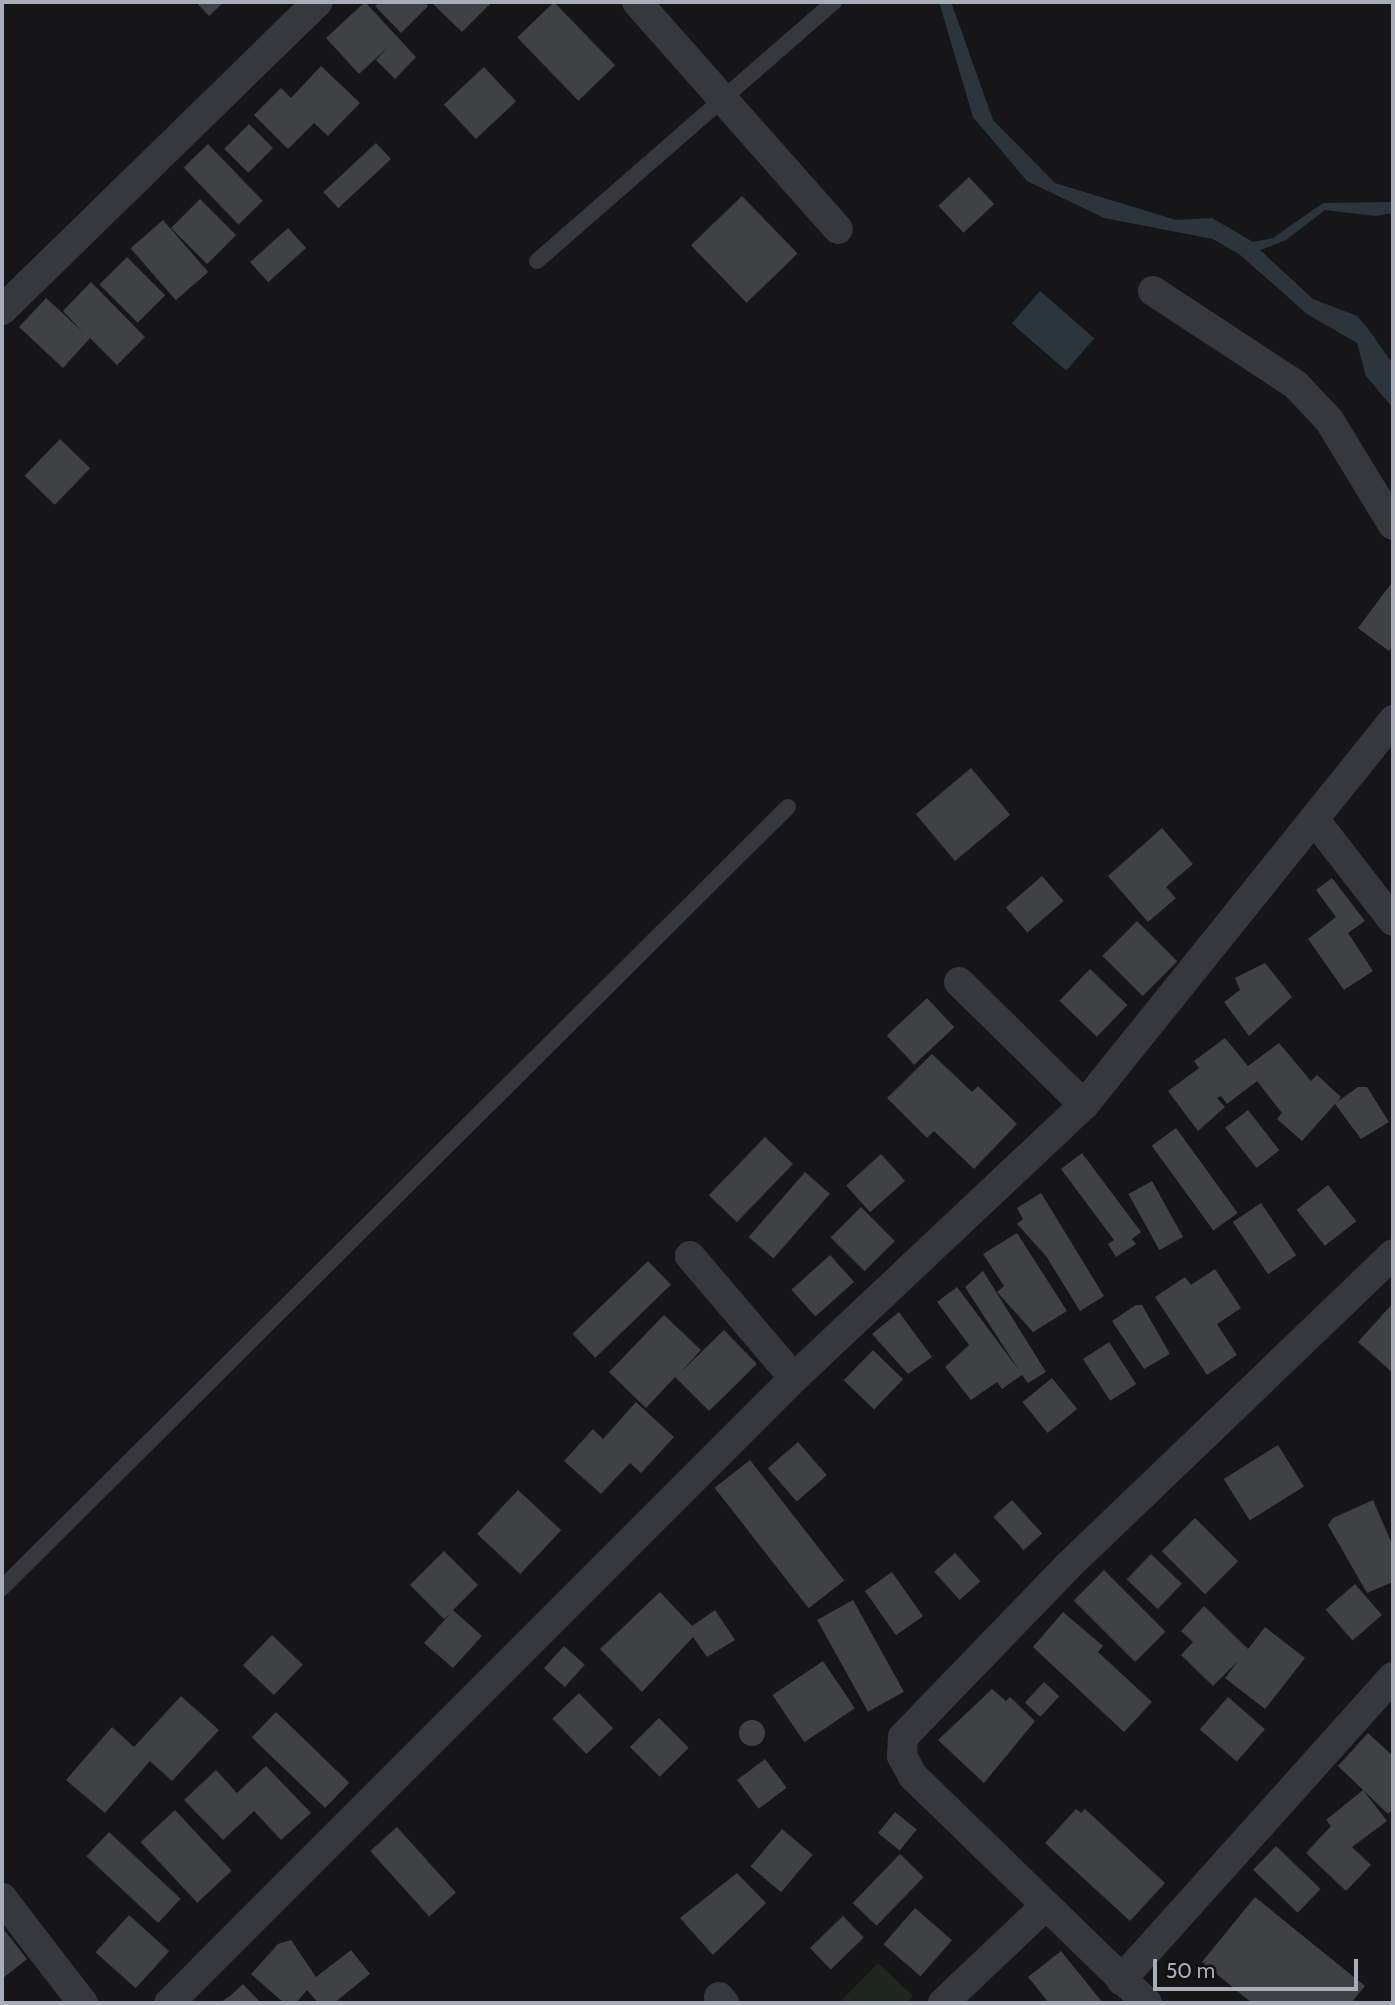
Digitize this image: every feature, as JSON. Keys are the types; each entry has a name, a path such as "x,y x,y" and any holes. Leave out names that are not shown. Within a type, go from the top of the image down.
{"street":[{"path":"2,310 318,2"},
{"path":"637,2 838,229"},
{"path":"1153,290 1296,384 1329,420 1393,525"},
{"path":"169,2003 794,1378 1084,1105 1393,720"},
{"path":"1314,819 1393,920"},
{"path":"959,982 1084,1105"},
{"path":"1147,2003 1043,1908 913,1776 902,1756 903,1737 1067,1567 1393,1254"},
{"path":"690,1256 794,1378"},
{"path":"1121,1980 1393,1677"},
{"path":"2,1898 83,2003"},
{"path":"943,2003 1043,1908"}],"lane":[{"path":"537,261 720,96 834,2"},
{"path":"2,1588 788,807"}],"shaded area":[{"path":"939,2 951,2 993,120 1055,183 1176,220 1212,218 1253,242 1273,238 1323,203 1393,202 1393,213 1375,216 1325,210 1286,240 1260,250 1313,299 1357,316 1366,326 1393,364 1393,408 1366,376 1357,343 1307,314 1239,254 1213,239 1104,218 1027,181 973,117"},
{"path":"1040,291 1094,338 1066,371 1012,323"},
{"path":"878,1963 913,1996 907,2003 839,2003"}],"building":[{"path":"196,2 224,2 209,16"},
{"path":"365,2 416,57 395,79 376,60 387,48 359,74 326,38"},
{"path":"380,2 424,2 428,6 401,33 375,6"},
{"path":"431,2 490,2 491,3 462,32"},
{"path":"554,2 615,65 578,101 517,37"},
{"path":"321,66 360,103 328,136 314,123 288,149 254,115 281,88 291,98"},
{"path":"484,67 516,101 476,139 444,105"},
{"path":"249,124 273,148 248,173 224,149"},
{"path":"376,143 391,159 338,208 323,192"},
{"path":"208,144 263,201 238,224 184,168"},
{"path":"969,177 994,204 964,233 938,206"},
{"path":"742,196 798,254 746,303 691,245"},
{"path":"200,199 236,235 207,264 171,228"},
{"path":"163,220 208,272 176,300 131,248"},
{"path":"288,228 306,248 268,282 250,262"},
{"path":"127,257 165,295 138,323 99,285"},
{"path":"91,282 145,337 117,365 90,338 63,368 19,327 46,298 83,332 63,311"},
{"path":"60,439 90,468 55,505 25,476"},
{"path":"1393,581 1393,645 1389,651 1358,628"},
{"path":"971,768 1010,815 955,861 916,814"},
{"path":"1162,828 1193,864 1166,887 1176,898 1148,922 1108,876"},
{"path":"1042,876 1064,901 1027,932 1006,907"},
{"path":"1332,878 1365,921 1348,933 1373,971 1344,990 1308,939 1336,917 1316,890"},
{"path":"1137,921 1177,961 1143,996 1102,956"},
{"path":"1265,963 1292,997 1249,1036 1224,1002 1240,990 1235,978"},
{"path":"1090,969 1127,1005 1097,1037 1059,1001"},
{"path":"927,998 954,1027 914,1065 887,1036"},
{"path":"1225,1038 1248,1066 1279,1043 1311,1081 1317,1075 1341,1097 1337,1102 1358,1087 1367,1087 1389,1122 1361,1139 1335,1104 1302,1141 1277,1119 1282,1113 1257,1081 1227,1104 1221,1096 1217,1098 1225,1107 1198,1131 1168,1091 1199,1068 1194,1061"},
{"path":"932,1054 972,1092 978,1086 1017,1124 974,1169 934,1131 927,1138 887,1098"},
{"path":"1248,1110 1279,1150 1257,1168 1225,1128"},
{"path":"1176,1128 1238,1213 1213,1231 1152,1146"},
{"path":"765,1137 793,1164 737,1222 709,1195"},
{"path":"1082,1153 1141,1232 1132,1239 1136,1244 1116,1257 1108,1244 1114,1240 1061,1169"},
{"path":"881,1154 905,1181 870,1212 846,1185"},
{"path":"805,1172 830,1194 773,1259 749,1237"},
{"path":"1152,1181 1183,1237 1159,1250 1128,1194"},
{"path":"1328,1185 1356,1221 1325,1246 1296,1210"},
{"path":"1041,1193 1104,1296 1080,1311 1046,1256 1017,1224 1023,1219 1017,1208"},
{"path":"1261,1203 1296,1255 1268,1274 1233,1222"},
{"path":"861,1207 895,1241 865,1271 831,1237"},
{"path":"1017,1233 1067,1311 1033,1332 997,1292 1004,1286 983,1254"},
{"path":"830,1255 854,1282 815,1317 791,1290"},
{"path":"648,1261 671,1285 595,1358 572,1334"},
{"path":"1215,1269 1241,1308 1217,1324 1237,1355 1207,1375 1155,1297 1185,1277 1191,1285"},
{"path":"983,1271 1046,1372 1028,1383 1022,1375 1002,1389 997,1382 971,1400 945,1367 969,1345 937,1302 957,1287 1019,1370 965,1287"},
{"path":"1393,1303 1393,1373 1358,1342"},
{"path":"1136,1305 1142,1305 1170,1354 1144,1369 1112,1321"},
{"path":"899,1312 932,1357 908,1374 872,1334"},
{"path":"664,1315 701,1350 680,1373 724,1330 757,1364 709,1411 675,1377 646,1408 609,1372"},
{"path":"1109,1342 1136,1384 1110,1401 1083,1359"},
{"path":"873,1350 903,1379 874,1409 844,1380"},
{"path":"1052,1378 1077,1409 1048,1433 1022,1402"},
{"path":"636,1402 674,1437 641,1473 630,1463 601,1494 564,1461 593,1429 603,1439"},
{"path":"798,1442 827,1475 797,1501 768,1468"},
{"path":"1278,1445 1304,1487 1250,1520 1224,1479"},
{"path":"750,1460 844,1581 809,1608 715,1488"},
{"path":"518,1490 561,1530 520,1574 477,1534"},
{"path":"1012,1500 1042,1533 1024,1550 993,1517"},
{"path":"1373,1500 1393,1546 1393,1582 1367,1593 1328,1525 1333,1518"},
{"path":"1195,1518 1238,1561 1205,1594 1162,1551"},
{"path":"444,1551 478,1585 453,1610 482,1636 453,1668 424,1643 450,1614 444,1619 410,1585"},
{"path":"955,1553 980,1581 960,1600 934,1572"},
{"path":"1151,1554 1182,1584 1158,1609 1127,1579"},
{"path":"1104,1570 1166,1632 1135,1662 1074,1600"},
{"path":"892,1572 923,1616 896,1635 865,1591"},
{"path":"1355,1584 1382,1615 1352,1641 1326,1610"},
{"path":"660,1592 692,1626 715,1610 735,1640 707,1657 693,1637 642,1692 600,1649"},
{"path":"853,1600 904,1692 868,1712 817,1620"},
{"path":"1204,1606 1248,1649 1265,1627 1305,1658 1265,1709 1225,1678 1239,1660 1213,1686 1181,1655 1193,1642 1181,1631"},
{"path":"1063,1612 1103,1646 1098,1652 1152,1702 1124,1732 1033,1647"},
{"path":"272,1635 303,1665 274,1695 243,1665"},
{"path":"564,1646 585,1665 565,1687 544,1668"},
{"path":"823,1661 855,1708 804,1742 772,1695"},
{"path":"1044,1682 1059,1696 1040,1717 1025,1702"},
{"path":"992,1689 1006,1701 1010,1697 1035,1721 984,1783 938,1740"},
{"path":"579,1693 613,1728 586,1754 552,1719"},
{"path":"181,1696 219,1730 172,1781 150,1761 105,1813 66,1780 112,1727 134,1747"},
{"path":"1228,1697 1265,1729 1237,1762 1200,1729"},
{"path":"276,1712 349,1783 325,1808 252,1737"},
{"path":"659,1718 689,1748 660,1777 630,1747"},
{"path":"752,1720 761,1724 765,1733 761,1742 752,1746 743,1742 739,1733 743,1724"},
{"path":"1368,1733 1393,1756 1393,1809 1388,1814 1338,1766"},
{"path":"765,1759 787,1788 759,1809 737,1780"},
{"path":"266,1766 311,1813 281,1840 254,1811 223,1840 184,1800 216,1770 237,1793"},
{"path":"1363,1790 1387,1821 1352,1847 1371,1865 1346,1891 1306,1853 1331,1826 1326,1820"},
{"path":"1076,1809 1081,1813 1085,1809 1165,1883 1130,1921 1045,1843"},
{"path":"175,1810 232,1871 197,1903 141,1842"},
{"path":"895,1812 917,1830 900,1851 878,1833"},
{"path":"397,1827 456,1892 429,1916 370,1851"},
{"path":"782,1829 813,1855 781,1892 751,1867"},
{"path":"109,1832 181,1899 158,1923 86,1856"},
{"path":"1276,1846 1321,1889 1298,1913 1253,1870"},
{"path":"900,1854 924,1877 877,1926 853,1903"},
{"path":"737,1873 766,1903 713,1955 680,1918"},
{"path":"1255,1897 1365,1986 1351,2003 1252,2003 1202,1962"},
{"path":"915,1908 952,1940 920,1976 884,1944"},
{"path":"129,1915 169,1951 136,1988 96,1952"},
{"path":"843,1916 864,1938 831,1970 810,1948"},
{"path":"5,1931 27,1959 2,1979 2,1933"},
{"path":"291,1940 316,1977 351,1950 370,1974 334,2003 318,2003 307,1990 296,2003 284,2003 251,1974 278,1944"},
{"path":"1061,1951 1103,2003 1049,2003 1028,1977"},
{"path":"243,1984 261,2003 220,2003 231,1995"}]}
